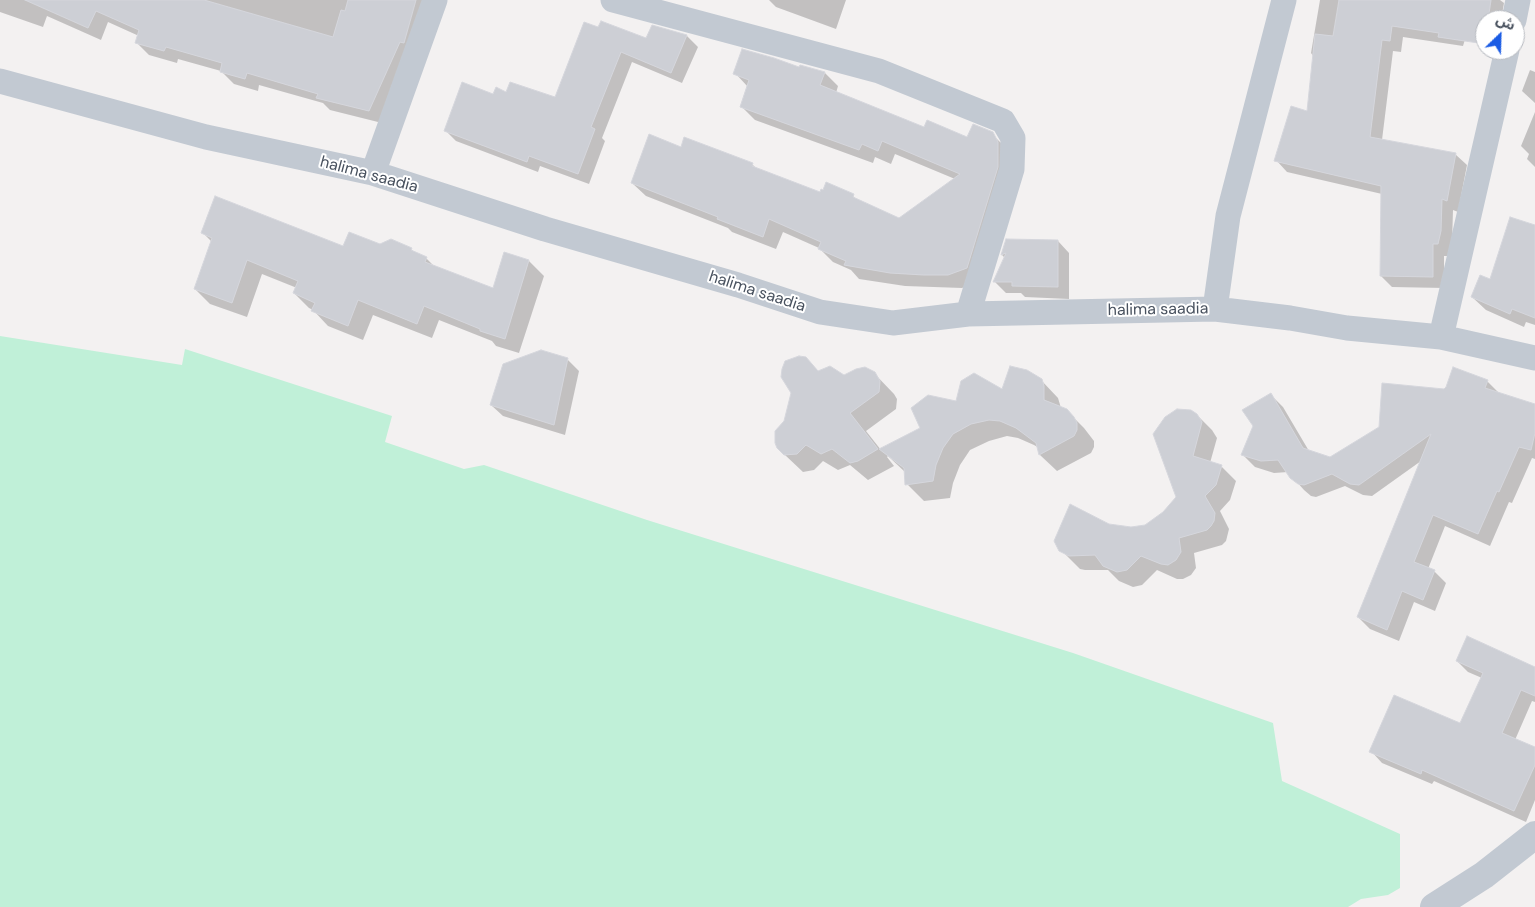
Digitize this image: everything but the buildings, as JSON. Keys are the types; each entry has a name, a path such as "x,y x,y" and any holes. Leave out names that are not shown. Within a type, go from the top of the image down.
{"street":[{"path":"373,173 435,0"},
{"path":"613,0 879,71 1003,121 1013,138 1012,168 968,314"},
{"path":"1215,308 1228,216 1284,0"},
{"path":"1441,337 1505,60"},
{"name":"halima saadia","path":"0,81 206,137 373,173 820,312 893,323 968,314 1215,308 1348,328 1441,337 1535,358"},
{"path":"1434,907 1484,875 1535,835"}],"green space":[{"path":"0,336 182,365 185,349 392,416 385,442 464,469 484,465 647,520 1073,653 1273,723 1282,781 1400,834 1400,888 1388,895 1361,899 1348,907 0,907"}]}
